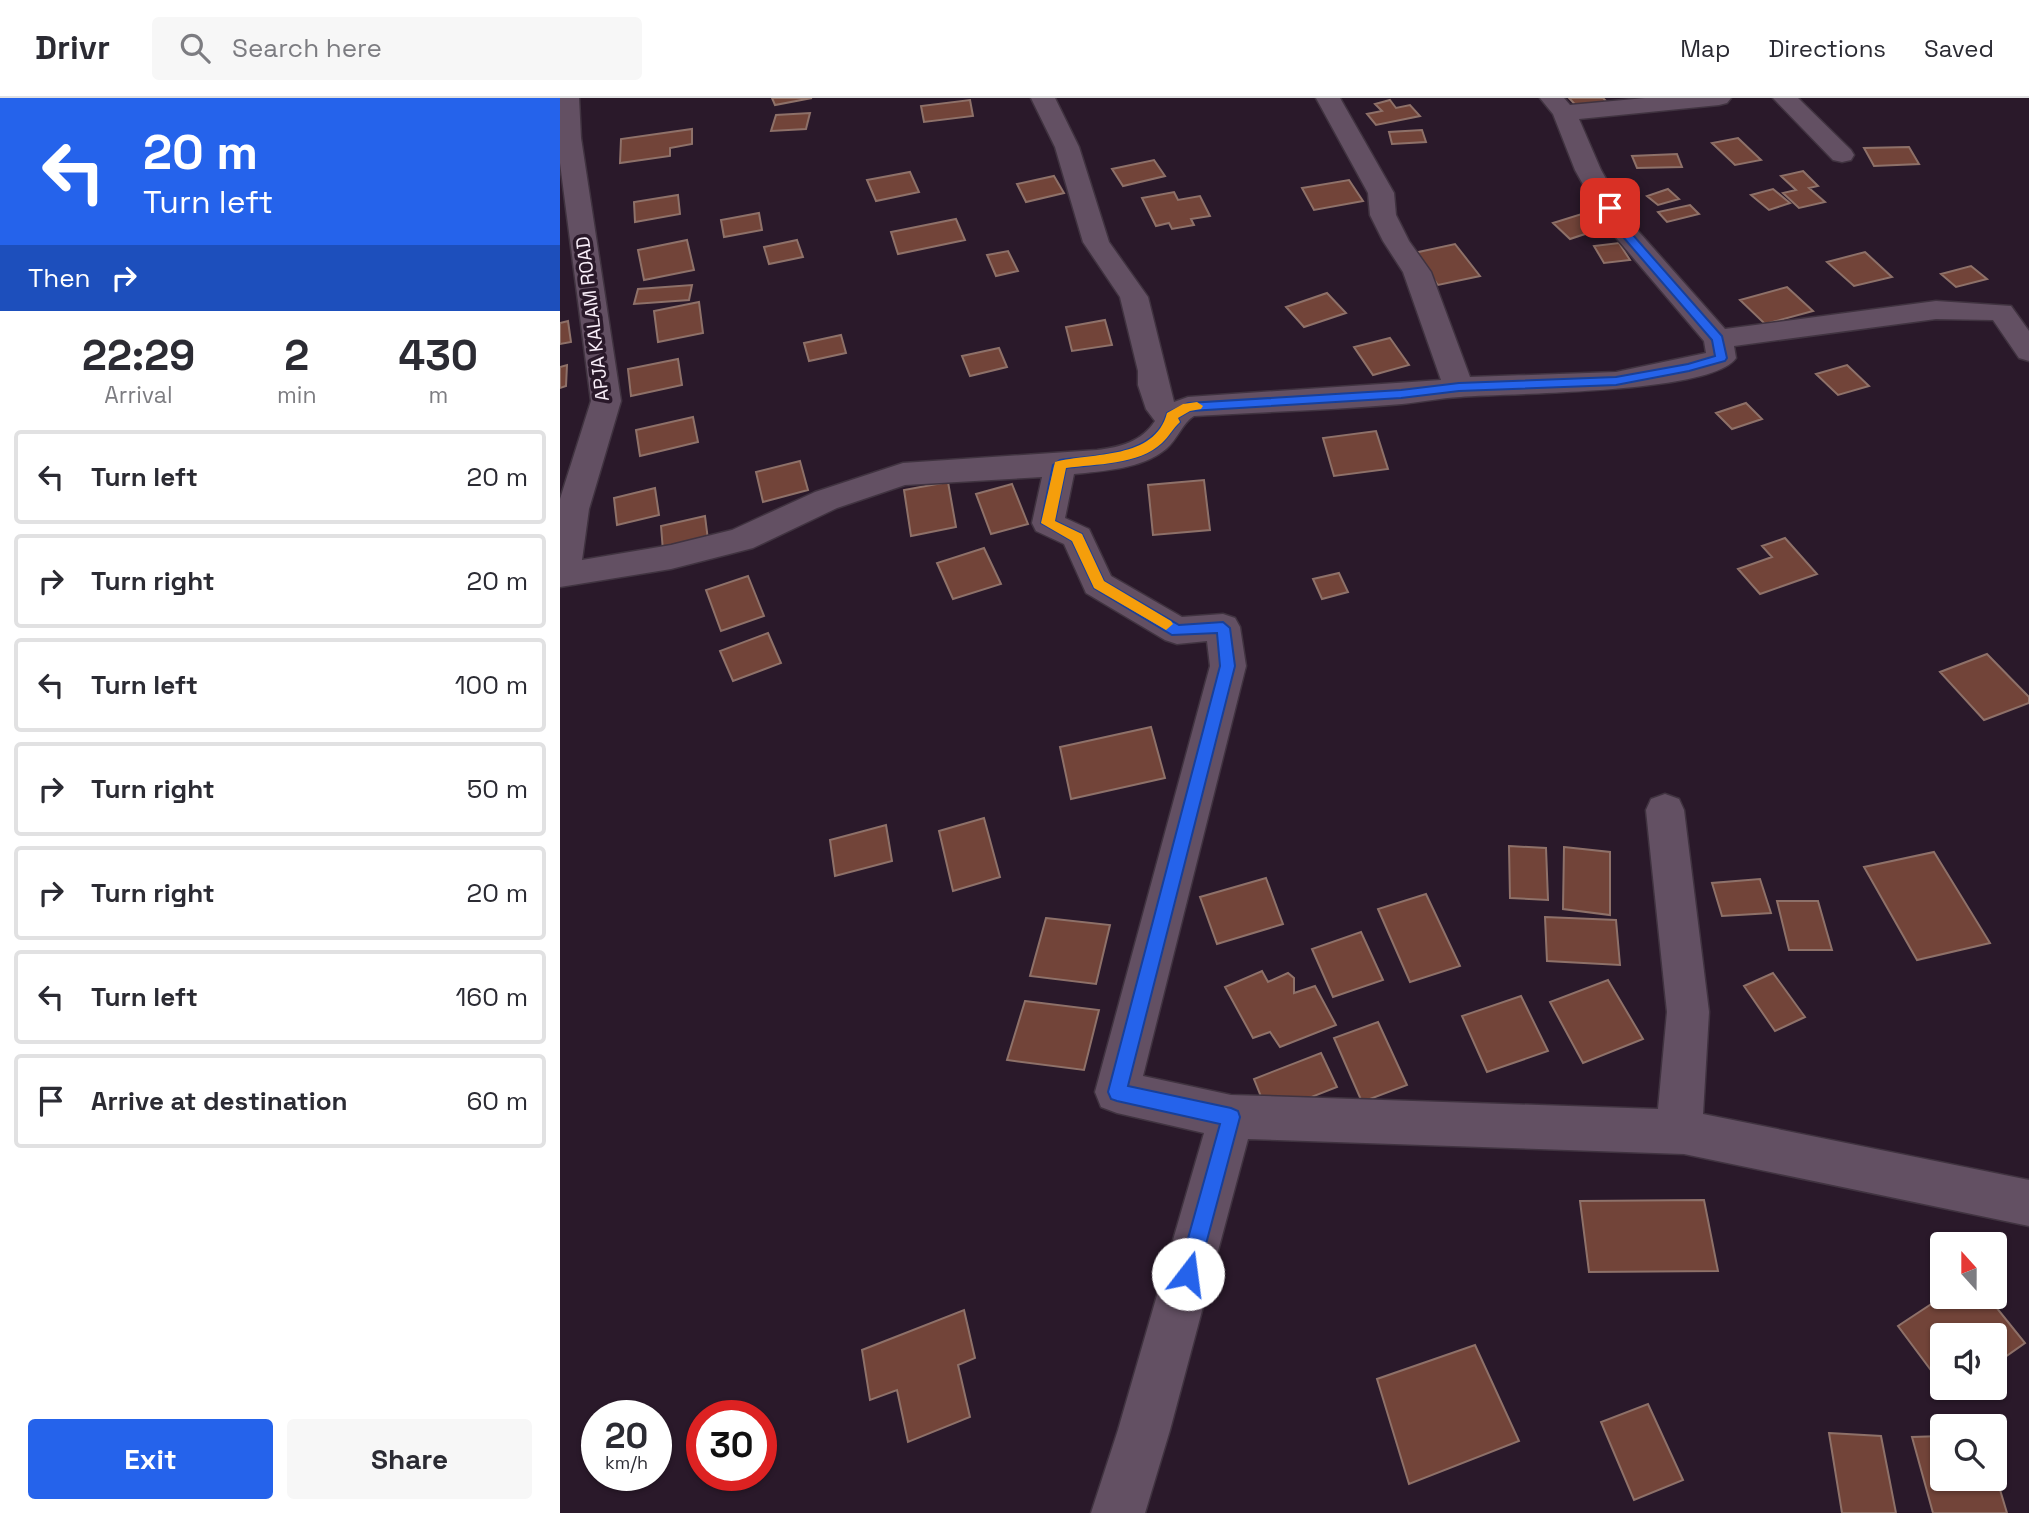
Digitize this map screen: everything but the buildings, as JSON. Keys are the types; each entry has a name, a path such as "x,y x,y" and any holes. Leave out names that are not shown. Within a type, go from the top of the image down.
{"street":[{"name":"APJA KALAM ROAD","path":"561,575 573,509 606,401 565,139 567,98"},
{"path":"1043,98 1053,114 1070,155 1096,242 1134,297 1153,371 1153,385 1161,409 1173,422"},
{"path":"1328,98 1381,193 1383,215 1396,241 1417,272 1459,387"},
{"path":"1173,422 1171,416 1188,407 1401,394 1459,387 1628,379 1689,368 1721,358 1718,339 1620,227 1588,170 1558,106 1719,98"},
{"path":"1785,98 1842,155"},
{"path":"1718,339 1936,310 2001,312 2029,352"},
{"path":"561,575 671,557 741,540 826,500 903,474 1060,465 1133,454 1158,440 1168,424 1173,422"},
{"path":"1060,465 1048,523 1077,537 1098,584 1177,631 1223,628 1228,666 1117,1092 1231,1117 1684,1132 2029,1203"},
{"path":"1665,810 1688,1012 1680,1121 1684,1132"},
{"path":"1118,1513 1144,1430 1231,1117"}],"slow traffic":[{"path":"1166,624 1098,584 1077,537 1048,523 1060,465 1133,454 1158,440 1168,424 1173,422 1171,416 1188,407 1197,406"}],"route":[{"path":"1188,1274 1231,1117 1117,1092 1228,666 1223,628 1177,631 1098,584 1077,537 1048,523 1060,465 1133,454 1158,440 1168,424 1173,422 1171,416 1188,407 1401,394 1459,387 1616,381 1689,368 1721,358 1718,339 1620,227 1610,208"}]}
